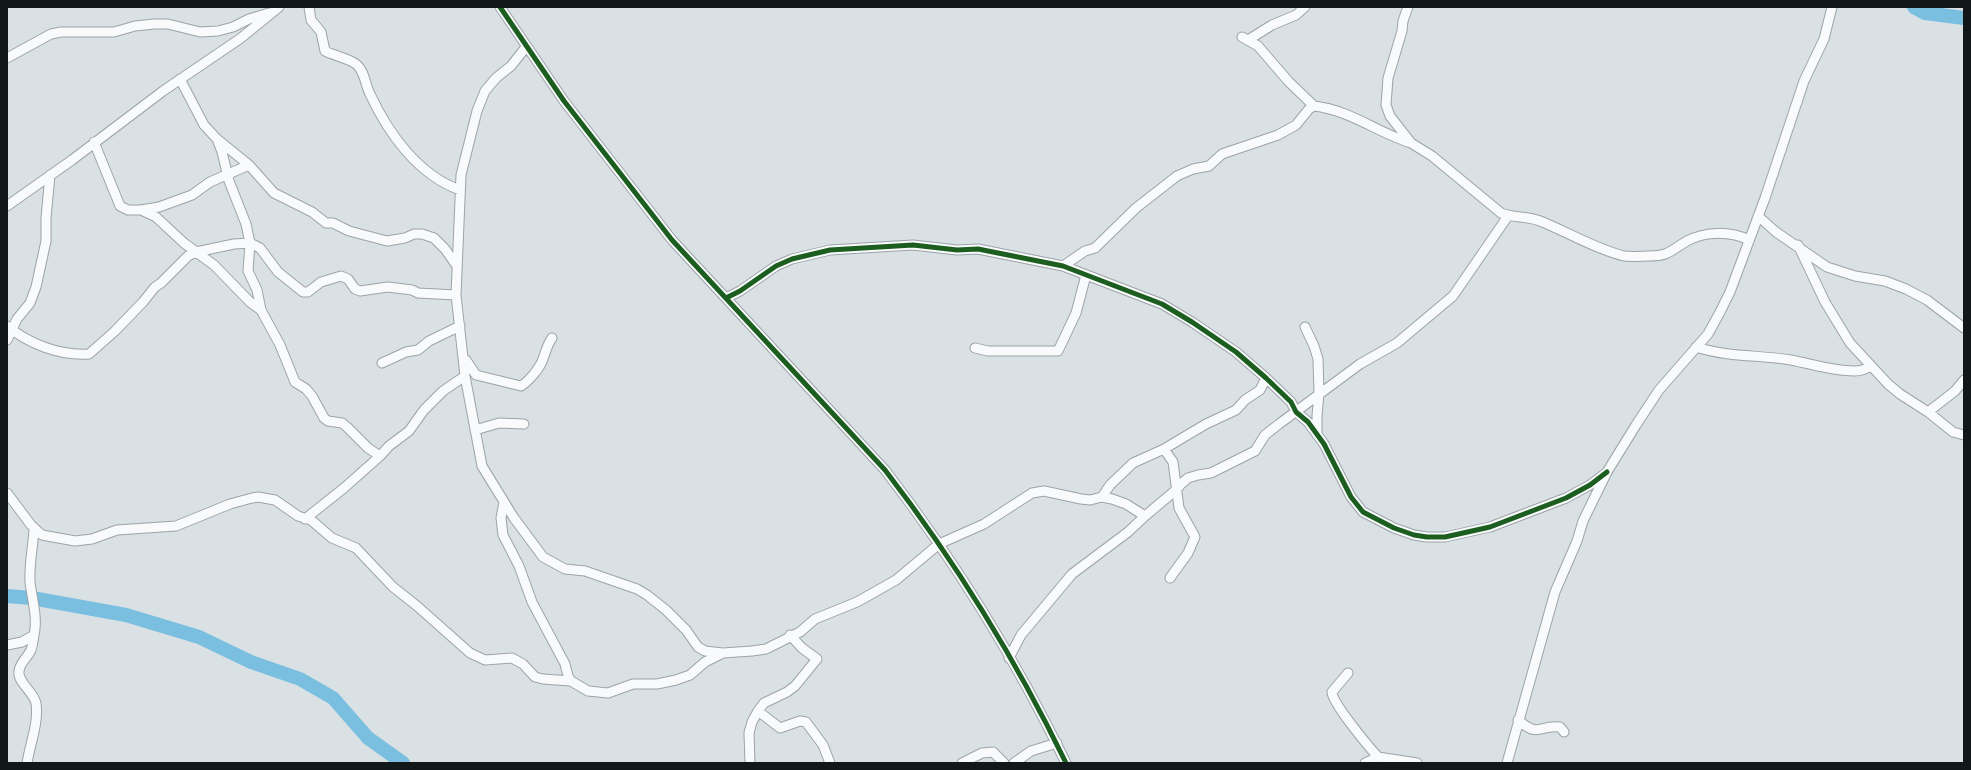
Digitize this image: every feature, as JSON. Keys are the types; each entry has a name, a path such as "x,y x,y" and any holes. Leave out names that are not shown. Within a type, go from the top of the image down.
{"street":[{"path":"309,7 311,20 321,32 325,51 356,64 362,71 366,87 377,109 406,152 430,174 449,186 460,190"},
{"path":"500,7 564,101 672,240 885,470 939,544 1010,658 1066,763"},
{"path":"1304,7 1296,15 1245,38 1258,46 1289,82 1314,106 1335,111 1366,122 1394,138 1411,143 1432,156 1484,200 1508,216 1539,221 1569,236 1626,256 1668,254 1687,241 1700,236 1717,233 1740,236 1749,240"},
{"path":"1408,7 1388,78 1386,105 1390,116 1411,143"},
{"path":"1507,763 1555,592 1577,541 1583,521 1607,472 1659,390 1708,334 1730,292 1758,216 1804,81 1824,39 1832,7"},
{"path":"7,58 52,34 61,32 114,32 135,26 154,24 168,24 200,32 218,31 275,10"},
{"path":"7,206 180,79 240,38 275,10"},
{"path":"526,47 511,66 489,85 480,101 462,168 456,266 456,295 466,376 482,466 504,502 543,557 565,569 585,571 636,589 647,595 666,610 686,630 698,647 705,651 723,653 759,651 790,635 800,632 815,619 857,602 896,580 939,544 974,530 1004,512 1024,497 1040,491 1090,500 1102,497 1126,504 1145,516"},
{"path":"180,79 198,116 217,139 249,164 274,193 312,212 326,223 333,223 349,231 387,241 422,234 434,238 445,249 456,266"},
{"path":"1063,266 1084,251 1095,248 1136,208 1177,176 1193,169 1209,166 1222,154 1278,135 1296,125 1309,109 1314,106"},
{"path":"217,139 227,174 246,224 250,243 248,271 258,290 261,310 280,345 295,382 306,389 312,396 324,418 328,421 342,423 368,448 380,456"},
{"path":"94,142 120,206 128,210 141,210 159,207 192,196 210,182 249,164"},
{"path":"7,340 9,328 30,303 43,259 46,241 46,218 50,175"},
{"path":"141,210 156,217 228,279 250,302 261,310"},
{"path":"1010,658 1020,635 1072,574 1119,540 1188,478 1211,473 1246,457 1255,451 1265,435 1319,393 1360,364 1397,343 1452,296 1508,216"},
{"path":"1758,216 1776,232 1798,245 1828,267 1855,276 1885,281 1906,289 1927,300 1964,328"},
{"path":"9,328 20,337 36,345 60,351 89,354 115,331 143,302 155,287 188,256 196,252 250,243 260,248 286,280 303,292 308,292 322,282 341,276 348,279 355,289 360,291 388,287 412,290 418,293 456,295"},
{"path":"726,298 740,291 776,266 792,259 830,250 913,245 957,250 978,249 1063,266 1162,304 1180,314 1236,352 1291,402 1296,412 1308,422 1324,444 1351,496 1363,512 1394,528 1414,535 1427,537 1462,535 1490,527 1566,498 1590,485 1607,472"},
{"path":"1798,245 1825,302 1850,343 1900,394 1928,412 1952,432 1964,435"},
{"path":"975,348 988,351 1058,351 1076,313 1086,275"},
{"path":"382,363 406,352 418,350 433,338 460,326"},
{"path":"1305,327 1318,359 1319,393 1317,435"},
{"path":"464,355 476,375 521,386 525,384 543,360 547,346 552,338"},
{"path":"1696,347 1710,351 1792,360 1822,368 1847,371 1864,371 1871,366"},
{"path":"470,396 476,375"},
{"path":"305,519 380,456 389,446 410,430 424,410 443,391 466,376"},
{"path":"1102,497 1110,485 1133,463 1164,449 1206,424 1236,410 1245,400 1260,390 1266,378"},
{"path":"1928,412 1955,391 1964,380"},
{"path":"475,430 499,423 524,424"},
{"path":"1164,449 1173,462 1179,508 1195,537 1188,553 1170,578"},
{"path":"7,493 34,529 42,535 63,540 92,539 117,530 176,526 230,504 258,497 275,500 298,516 311,520 332,538 356,548 393,587 470,653 485,660 512,658 523,664 536,677 542,679 571,681 588,691 608,693 633,684 657,684 676,680 690,675 705,662 723,653"},
{"path":"504,502 501,518 503,535 519,566 532,602 565,664 571,681"},
{"path":"27,763 33,734 36,704 33,694 21,679 18,672 31,650 36,623 30,581 30,556 34,529"},
{"path":"7,644 22,642 34,635"},
{"path":"750,763 749,733 758,711 764,703 787,692 795,686 816,663 816,656 802,648 790,635"},
{"path":"1348,673 1332,692 1332,696 1343,714 1378,757"},
{"path":"758,711 780,728 800,721 806,722 823,745 830,763"},
{"path":"1518,720 1528,729 1538,730 1554,726 1560,727 1564,732"},
{"path":"1014,763 1031,751 1056,743"},
{"path":"962,763 982,753 993,752 1004,763"},
{"path":"1365,763 1378,757 1417,763"}],"waterway":[{"path":"1914,7 1925,13 1964,18"},
{"path":"7,596 32,598 126,615 199,637 251,662 300,679 333,698 368,738 403,763"}],"cycle path":[{"path":"500,7 564,101 672,240 885,470 911,504 983,612 1047,725 1066,763"},
{"path":"726,298 740,291 776,266 792,259 830,250 913,245 957,250 978,249 1063,266 1162,304 1192,322 1236,352 1291,402 1296,412 1308,422 1324,444 1351,497 1363,512 1394,528 1414,535 1445,537 1490,527 1566,498 1590,485 1607,472"}]}
